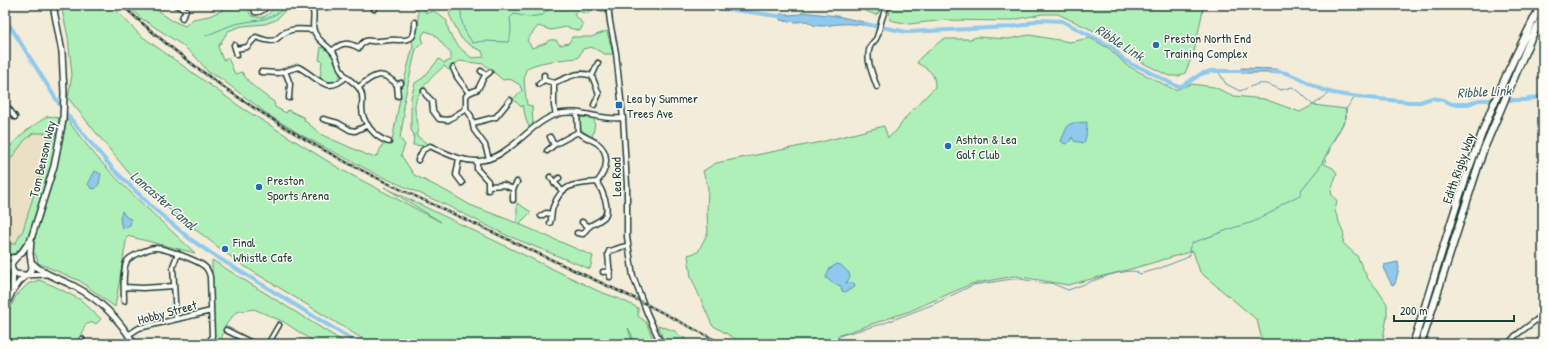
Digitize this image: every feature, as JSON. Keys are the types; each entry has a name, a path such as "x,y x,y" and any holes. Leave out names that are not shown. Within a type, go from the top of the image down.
{"highway":[{"name":"Edith Rigby Way","path":"1421,344 1469,192 1540,5"},
{"name":"Edith Rigby Way","path":"1413,344 1460,193 1478,142 1528,38 1543,16"}],"main road":[{"name":"Tom Benson Way","path":"48,5 53,12"},
{"name":"Tom Benson Way","path":"31,261 31,239 54,166 63,120 64,93 62,52 52,5"},
{"name":"Tom Benson Way","path":"17,256 31,239"},
{"path":"12,292 12,261 17,256 26,256 46,274 75,287 90,296 110,314 134,344"},
{"path":"5,308 12,292 32,268 31,261"},
{"path":"13,270 18,275 46,274"}],"street":[{"path":"176,5 186,10 182,18"},
{"path":"253,5 255,12 258,12 263,11 268,5"},
{"path":"331,5 311,7 314,13 314,30 320,42 336,56 342,72 359,87 362,93 362,108 364,117 368,125 382,140 388,142"},
{"name":"Lea Road","path":"608,5 616,53 623,118 627,185 626,224 628,246 635,281 646,313 661,344"},
{"path":"877,87 868,58 868,52 870,45 877,39 883,12 888,5"},
{"path":"332,51 340,44 346,43 362,49 362,42 366,40 381,42 408,40 412,38 414,33 415,22"},
{"path":"252,34 270,42 276,41 289,30 314,30"},
{"path":"237,55 235,47 247,47 256,37"},
{"path":"408,40 410,45"},
{"path":"592,76 598,63"},
{"path":"264,74 279,73 298,67 326,85 338,84 346,77"},
{"path":"453,68 457,77 469,93"},
{"path":"285,71 290,84 290,96 295,95"},
{"path":"481,71 486,76"},
{"path":"489,159 482,139 474,130 473,123 466,109 466,96 478,89 490,72"},
{"path":"554,83 578,73 586,73 592,76 599,94 594,105"},
{"path":"359,87 377,75 383,75 399,84 398,96"},
{"path":"539,84 544,77 554,83"},
{"path":"554,83 554,106 556,114"},
{"path":"424,90 426,95 432,101 433,111 439,119 448,120 466,109"},
{"path":"473,123 496,117 510,100"},
{"path":"5,104 15,117"},
{"path":"418,160 423,150 430,146 459,159 477,161 498,156 508,150 539,124 556,114 577,113 612,120 623,118"},
{"path":"550,223 552,207 562,191 575,184 597,182 605,171 606,156 602,148 578,132 577,113"},
{"path":"328,114 325,120 338,123 350,130 355,131 368,125"},
{"path":"547,151 554,144 578,132"},
{"path":"550,137 554,144"},
{"path":"459,159 454,176 462,183"},
{"path":"477,161 477,169 486,177 488,188 504,185 513,189"},
{"path":"550,177 562,191"},
{"path":"554,183 559,178"},
{"path":"513,200 513,189 517,182"},
{"path":"577,232 583,234 588,226 604,217 606,213 604,195 597,182"},
{"path":"541,216 546,213 551,214"},
{"path":"582,222 588,226"},
{"path":"610,277 609,252 619,247 628,246"},
{"path":"124,301 125,268 127,261 132,256 155,247 178,253 203,265 208,270 211,311 212,336 208,344"},
{"path":"176,318 173,266 178,253"},
{"path":"5,258 17,256"},
{"path":"5,261 13,270"},
{"path":"603,272 610,271"},
{"path":"124,287 143,288 174,286"},
{"name":"Hobby Street","path":"128,335 139,328 176,318 211,311"},
{"path":"1508,344 1515,336 1543,315"},
{"path":"268,344 279,325"},
{"path":"226,330 254,344"}],"shaded area":[{"path":"33,133 45,133 50,141 23,230 13,246 5,255 5,167 23,141"}],"green space":[{"name":"Preston Sports Arena","path":"61,5 111,5 140,35 242,108 342,170 441,222 384,187 598,291 620,299 638,308 638,316 646,322 655,344 634,344 628,328 633,344 371,344 239,263 161,203 128,172 68,98 72,75 68,37"},
{"path":"127,5 150,5 171,20 185,26 193,19 209,16 223,10 229,5 248,5 249,12 252,16 263,17 266,16 276,5 290,5 276,20 265,24 242,26 228,31 218,47 223,60 228,58 235,74 242,72 252,85 274,102 275,107 286,113 288,110 305,118 304,120 322,135 372,157 378,155 382,145 390,144 392,141 400,99 400,88 403,85 413,46 412,40 415,37 418,27 418,11 410,5 422,5 426,13 434,11 447,21 449,32 455,42 472,58 484,57 482,51 473,47 461,38 449,14 454,8 453,5 604,5 603,12 594,8 588,14 578,11 574,15 583,25 580,31 566,27 551,30 538,26 527,40 532,48 546,43 549,40 556,40 560,45 569,43 572,37 591,37 607,31 613,54 605,54 591,47 583,49 578,58 550,61 529,67 525,73 524,82 527,105 532,106 533,125 530,129 526,120 523,105 521,107 513,99 522,91 520,85 510,79 503,80 484,64 459,61 449,70 444,66 420,91 415,104 418,126 416,135 427,144 426,146 413,145 414,135 411,130 411,98 415,83 423,78 439,59 444,63 451,60 451,54 434,34 425,31 422,36 423,42 416,49 403,106 404,116 400,138 405,145 401,155 414,175 470,205 517,223 517,203 531,212 519,224 593,256 590,269 506,235 446,205 378,175 305,137 270,116 220,78 208,72 196,57 182,45 141,18"},
{"path":"834,5 885,5 876,15 858,8"},
{"name":"Preston North End Training Complex","path":"891,5 1204,5 1194,52 1185,73 1179,76 1169,76 1133,58 1107,37 1058,14 1042,14 1008,21 946,20 909,24 890,20 889,8"},
{"name":"Ashton & Lea Golf Club","path":"1029,35 1070,42 1090,38 1110,49 1126,65 1175,90 1191,84 1214,87 1234,96 1264,99 1300,112 1313,105 1346,109 1346,118 1329,148 1330,149 1324,164 1333,168 1337,173 1331,191 1332,195 1337,201 1335,211 1344,235 1343,243 1357,256 1368,279 1387,304 1387,317 1382,344 1263,344 1257,320 1200,272 1193,251 1068,285 1015,276 971,284 910,311 840,335 830,344 744,344 712,325 691,277 688,255 698,252 708,232 708,188 703,171 716,163 821,142 884,126 888,138 935,87 934,78 930,72 917,63 920,58 943,39 970,39 977,37 1008,39"},
{"path":"321,47 330,52 333,56 340,75 339,79 330,82 320,78 322,61 319,60"},
{"path":"48,116 59,118 57,140 51,166 29,236 17,253 5,256 5,243 15,244 23,230 50,142 45,133 33,133 24,141 5,167 5,156 18,138"},
{"path":"582,117 594,119 595,121 592,138 586,136 580,127 579,121"},
{"path":"67,119 111,173 195,253 127,236 115,307 80,281 38,263 36,255 30,249 48,194"},
{"path":"212,260 347,344 317,344 284,322 254,309 236,312 225,326 220,344 213,344"},
{"path":"39,280 81,300 101,319 96,324 93,322 85,325 79,344 5,344 5,319 16,296 28,284"},
{"path":"658,325 677,332 677,334 686,339 681,344 665,344"}],"water":[{"path":"802,12 837,16 868,23 870,26 837,24 819,26 811,24 807,21 796,22 780,20 780,14 801,14"},
{"path":"1241,68 1277,69 1277,73 1241,73"},
{"path":"1087,122 1084,143 1074,141 1072,137 1066,144 1061,141 1068,125"},
{"path":"95,171 101,174 99,184 95,189 91,188 88,184"},
{"path":"122,211 126,217 131,219 130,225 122,229 120,218"},
{"path":"1398,262 1399,268 1395,284 1392,285 1383,268 1384,265"},
{"path":"837,264 841,265 849,273 850,277 846,283 849,282 854,284 855,287 845,292 842,291 841,286 834,284 826,278 829,269"}],"waterway":[{"path":"206,36 229,26 273,16 287,5"},
{"path":"461,5 463,26 466,34 473,43 483,41 508,42 511,33 510,18 514,14 528,17 543,15 553,5"},
{"path":"469,5 476,10 485,9 488,5"},
{"name":"Ribble Link","path":"698,5 785,17"},
{"name":"Lancaster Canal","path":"5,18 63,110 114,170 152,207 190,239 212,254 359,344"},
{"name":"Ribble Link","path":"865,24 907,32 1010,27 1024,25 1038,20 1062,21 1112,47 1124,60 1131,64 1176,86 1182,86 1201,74 1211,71 1246,71"},
{"path":"1218,71 1226,84 1240,91 1260,84 1269,85 1281,90 1292,87 1300,92 1313,105 1331,92"},
{"name":"Ribble Link","path":"1272,71 1288,74 1325,91 1333,93 1410,102 1420,102 1432,98 1443,100 1452,104 1469,104 1479,100 1525,100 1543,96"},
{"path":"831,344 842,335 882,324 934,304 973,285 1021,279 1041,283 1051,283 1068,290 1109,275 1135,271 1140,274 1186,258 1190,255 1189,249 1192,243 1253,222 1300,195 1302,189 1319,168 1346,118 1346,109 1356,96"}],"railway":[{"path":"122,5 152,32 215,81 248,104 316,146 387,183 638,300 723,344"}],"place":[{"name":"Preston North End Training Complex","path":"1156,45"},
{"name":"Lea by Summer Trees Ave","path":"619,105"},
{"name":"Ashton & Lea Golf Club","path":"948,146"},
{"name":"Preston Sports Arena","path":"259,187"},
{"name":"Final Whistle Cafe","path":"225,249"}]}
